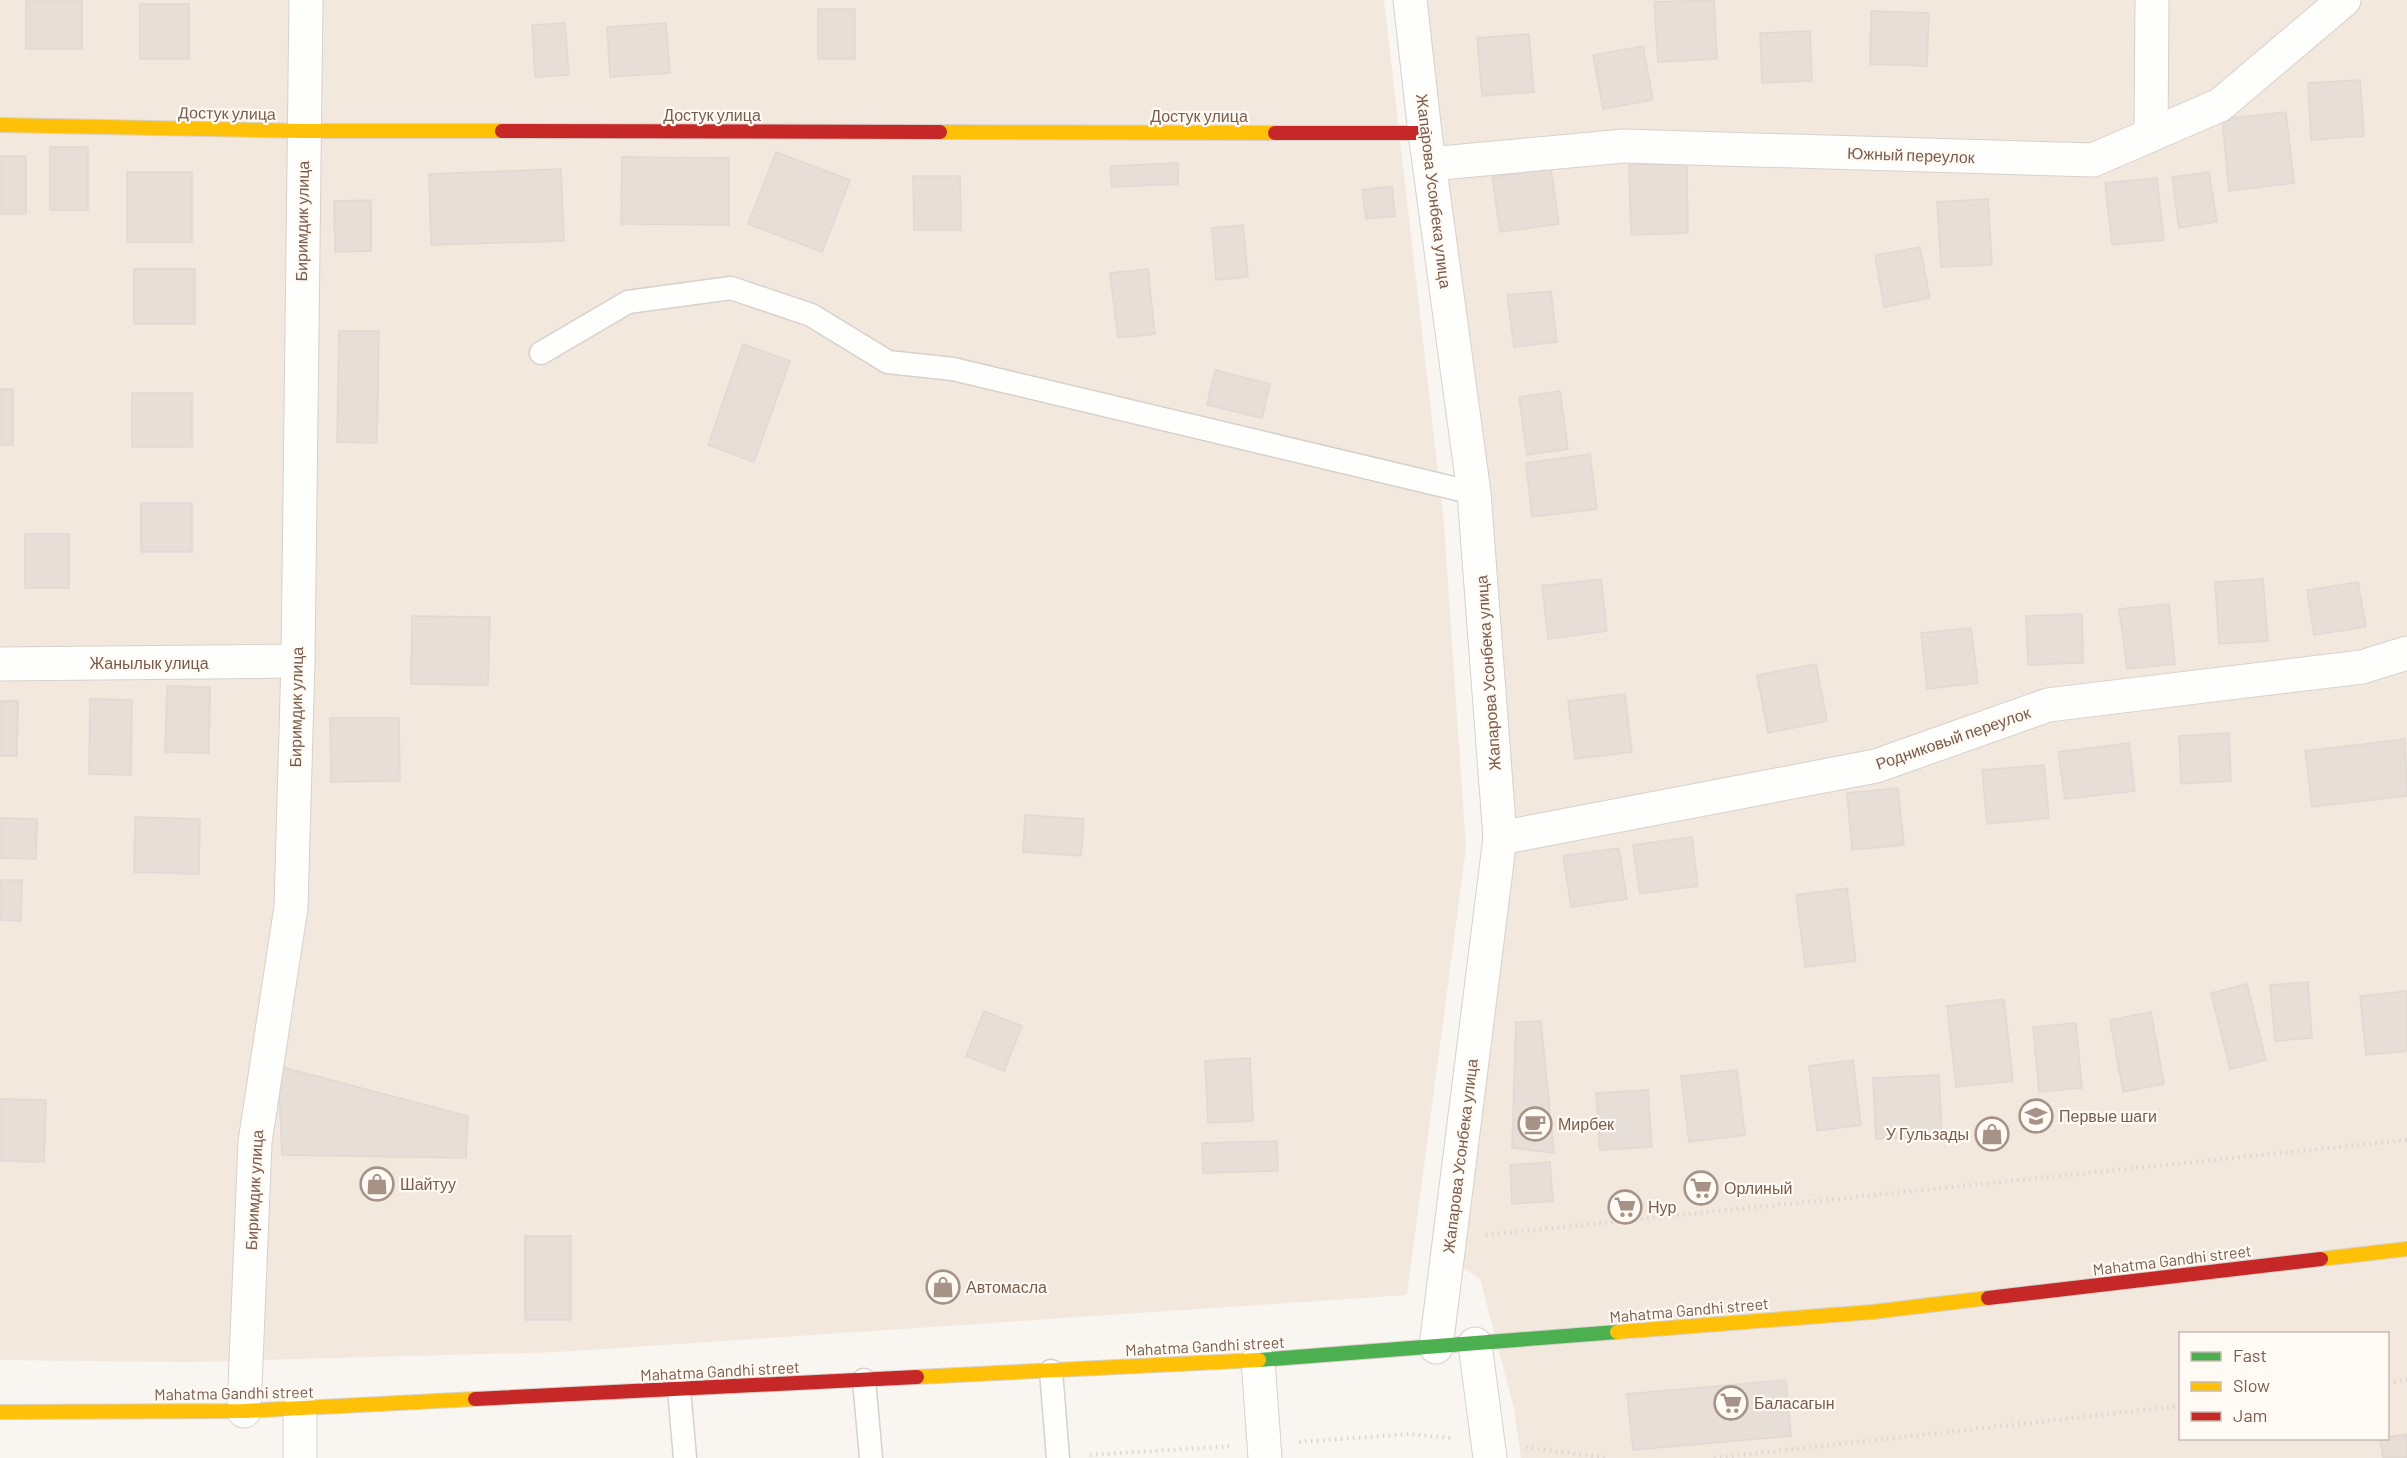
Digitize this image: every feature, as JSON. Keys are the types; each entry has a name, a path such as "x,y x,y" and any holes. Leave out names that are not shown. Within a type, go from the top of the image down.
{"main road":[{"name":"Достук улица","path":"0,125 303,132 1427,148"},
{"name":"Mahatma Gandhi street","path":"0,1412 244,1411 1258,1360 1872,1312 2407,1249"}],"street":[{"name":"Биримдик улица","path":"244,1411 255,1142 291,907 298,661 306,0"},
{"name":"Жапарова Усонбека улица","path":"1410,0 1427,148 1474,493 1500,838 1436,1347"},
{"path":"2151,135 2152,0"},
{"name":"Южный переулок","path":"1427,148 1624,146 2092,160 2220,105 2344,0"},
{"name":"Родниковый переулок","path":"1500,838 1876,766 2048,705 2362,666 2407,653"},
{"name":"Жанылык улица","path":"0,664 298,661"},
{"path":"1475,1344 1489,1450"},
{"path":"1258,1360 1265,1451"},
{"path":"300,1408 300,1458"}],"lane":[{"path":"541,353 628,302 731,288 811,315 888,362 953,369 1474,493"},
{"path":"1050,1371 1058,1457"},
{"path":"864,1380 871,1458"},
{"path":"679,1389 685,1458"}],"path":[{"path":"1449,1239 2407,1140"},
{"path":"2389,1382 2407,1380"},
{"path":"1713,1458 2179,1406"},
{"path":"1058,1457 1265,1451 1410,1434 1489,1450 1606,1458"}],"shaded area":[{"path":"0,0 1384,0 1444,524 1466,848 1407,1295 559,1352 189,1362 0,1360"},
{"path":"1402,0 2407,0 2407,1458 1521,1458 1514,1408 1480,1279 1439,1252 1489,833 1464,533"}],"building":[{"path":"26,0 82,0 82,49 26,49"},
{"path":"1714,0 1717,59 1658,62 1654,2"},
{"path":"140,4 189,4 189,59 140,59"},
{"path":"818,9 855,9 855,59 818,59"},
{"path":"1871,11 1929,13 1927,66 1870,64"},
{"path":"565,23 569,75 535,77 532,25"},
{"path":"666,23 670,73 610,77 607,27"},
{"path":"1810,31 1812,81 1762,83 1760,33"},
{"path":"1529,34 1534,92 1482,96 1477,38"},
{"path":"1643,46 1653,100 1603,109 1593,55"},
{"path":"2360,80 2364,136 2311,140 2308,83"},
{"path":"2286,112 2294,183 2229,191 2222,119"},
{"path":"50,147 88,147 88,210 50,210"},
{"path":"776,152 850,180 822,252 748,224"},
{"path":"0,156 26,156 26,214 0,214"},
{"path":"622,157 729,158 729,225 621,224"},
{"path":"1178,163 1178,184 1112,187 1110,166"},
{"path":"1687,164 1688,233 1631,235 1629,165"},
{"path":"561,169 564,241 431,245 429,174"},
{"path":"1551,169 1559,224 1500,232 1492,177"},
{"path":"127,172 192,172 192,242 127,242"},
{"path":"2209,172 2217,222 2179,228 2172,177"},
{"path":"913,176 960,176 961,230 914,230"},
{"path":"2157,178 2164,240 2112,245 2105,183"},
{"path":"1392,186 1395,216 1366,219 1362,190"},
{"path":"1988,199 1992,265 1941,267 1937,202"},
{"path":"371,200 371,251 335,252 334,201"},
{"path":"1243,225 1248,277 1216,280 1212,228"},
{"path":"1920,247 1930,298 1884,307 1875,255"},
{"path":"134,269 195,269 195,324 134,324"},
{"path":"1148,269 1155,334 1118,338 1110,273"},
{"path":"1551,291 1557,342 1514,347 1507,295"},
{"path":"339,331 379,331 377,443 337,442"},
{"path":"743,344 790,361 754,462 708,445"},
{"path":"1215,370 1270,384 1262,418 1207,405"},
{"path":"0,389 13,389 13,445 0,445"},
{"path":"1560,391 1568,449 1527,455 1519,397"},
{"path":"132,393 192,393 192,447 132,447"},
{"path":"1590,454 1597,509 1532,517 1526,463"},
{"path":"141,503 192,503 192,552 141,552"},
{"path":"25,534 69,534 69,588 25,588"},
{"path":"1601,579 1607,631 1548,639 1542,586"},
{"path":"2263,579 2268,641 2219,644 2215,582"},
{"path":"2358,582 2366,627 2314,635 2307,590"},
{"path":"2169,604 2175,664 2127,669 2119,609"},
{"path":"2082,614 2083,663 2028,665 2026,616"},
{"path":"412,616 490,617 488,685 411,684"},
{"path":"1971,628 1978,683 1927,689 1921,633"},
{"path":"1816,664 1827,721 1768,733 1757,675"},
{"path":"167,686 210,687 209,753 165,752"},
{"path":"1625,694 1632,752 1575,759 1568,701"},
{"path":"90,699 132,700 131,775 89,774"},
{"path":"0,701 18,701 17,756 0,756"},
{"path":"330,718 399,718 400,781 331,782"},
{"path":"2229,733 2231,781 2181,784 2179,736"},
{"path":"2405,739 2407,796 2312,807 2305,751"},
{"path":"2129,743 2135,791 2065,799 2058,752"},
{"path":"2044,765 2049,818 1987,824 1982,770"},
{"path":"1898,788 1904,845 1852,850 1847,793"},
{"path":"1025,815 1084,819 1081,856 1023,852"},
{"path":"135,817 200,819 199,874 134,872"},
{"path":"0,818 37,819 36,859 0,858"},
{"path":"1692,837 1698,886 1640,894 1633,845"},
{"path":"1619,848 1627,899 1571,907 1563,856"},
{"path":"0,880 22,880 21,921 0,920"},
{"path":"1847,888 1856,961 1805,967 1796,895"},
{"path":"2308,982 2312,1038 2275,1041 2270,985"},
{"path":"2247,984 2266,1060 2230,1069 2211,993"},
{"path":"2407,991 2407,1051 2366,1055 2360,996"},
{"path":"2004,999 2013,1081 1956,1087 1947,1006"},
{"path":"984,1011 1022,1026 1004,1071 966,1056"},
{"path":"2151,1012 2164,1084 2123,1092 2110,1020"},
{"path":"1541,1021 1554,1153 1512,1148 1516,1022"},
{"path":"2076,1023 2082,1088 2039,1092 2033,1027"},
{"path":"1250,1058 1253,1121 1208,1123 1205,1061"},
{"path":"1853,1060 1861,1125 1817,1131 1809,1066"},
{"path":"278,1066 468,1116 466,1158 282,1155"},
{"path":"1737,1070 1745,1135 1689,1142 1681,1076"},
{"path":"1939,1075 1942,1136 1876,1139 1873,1078"},
{"path":"1648,1090 1652,1147 1600,1150 1596,1093"},
{"path":"0,1099 46,1100 44,1162 0,1161"},
{"path":"1277,1141 1278,1171 1203,1173 1202,1143"},
{"path":"1550,1162 1553,1201 1512,1204 1510,1165"},
{"path":"525,1236 571,1236 571,1320 525,1320"},
{"path":"1786,1380 1791,1436 1633,1450 1627,1394"},
{"path":"2407,1434 2407,1458 2383,1458 2380,1440 2389,1440 2389,1437"}],"traffic: fast":[{"path":"1259,1360 1617,1332"}],"traffic: slow":[{"path":"0,125 303,131 502,131"},
{"path":"940,132 1275,133"},
{"path":"2321,1259 2407,1249"},
{"path":"1617,1332 1872,1312 1988,1298"},
{"path":"917,1377 1259,1360"},
{"path":"0,1412 244,1411 475,1399"}],"traffic: jam":[{"path":"502,131 940,132"},
{"path":"1275,133 1425,133"},
{"path":"1988,1298 2321,1259"},
{"path":"475,1399 917,1377"}],"place":[{"name":"Первые шаги","path":"2036,1116"},
{"name":"Мирбек","path":"1535,1124"},
{"name":"У Гульзады","path":"1992,1134"},
{"name":"Шайтуу","path":"377,1184"},
{"name":"Орлиный","path":"1701,1188"},
{"name":"Нур","path":"1625,1207"},
{"name":"Автомасла","path":"943,1287"},
{"name":"Баласагын","path":"1731,1403"}]}
